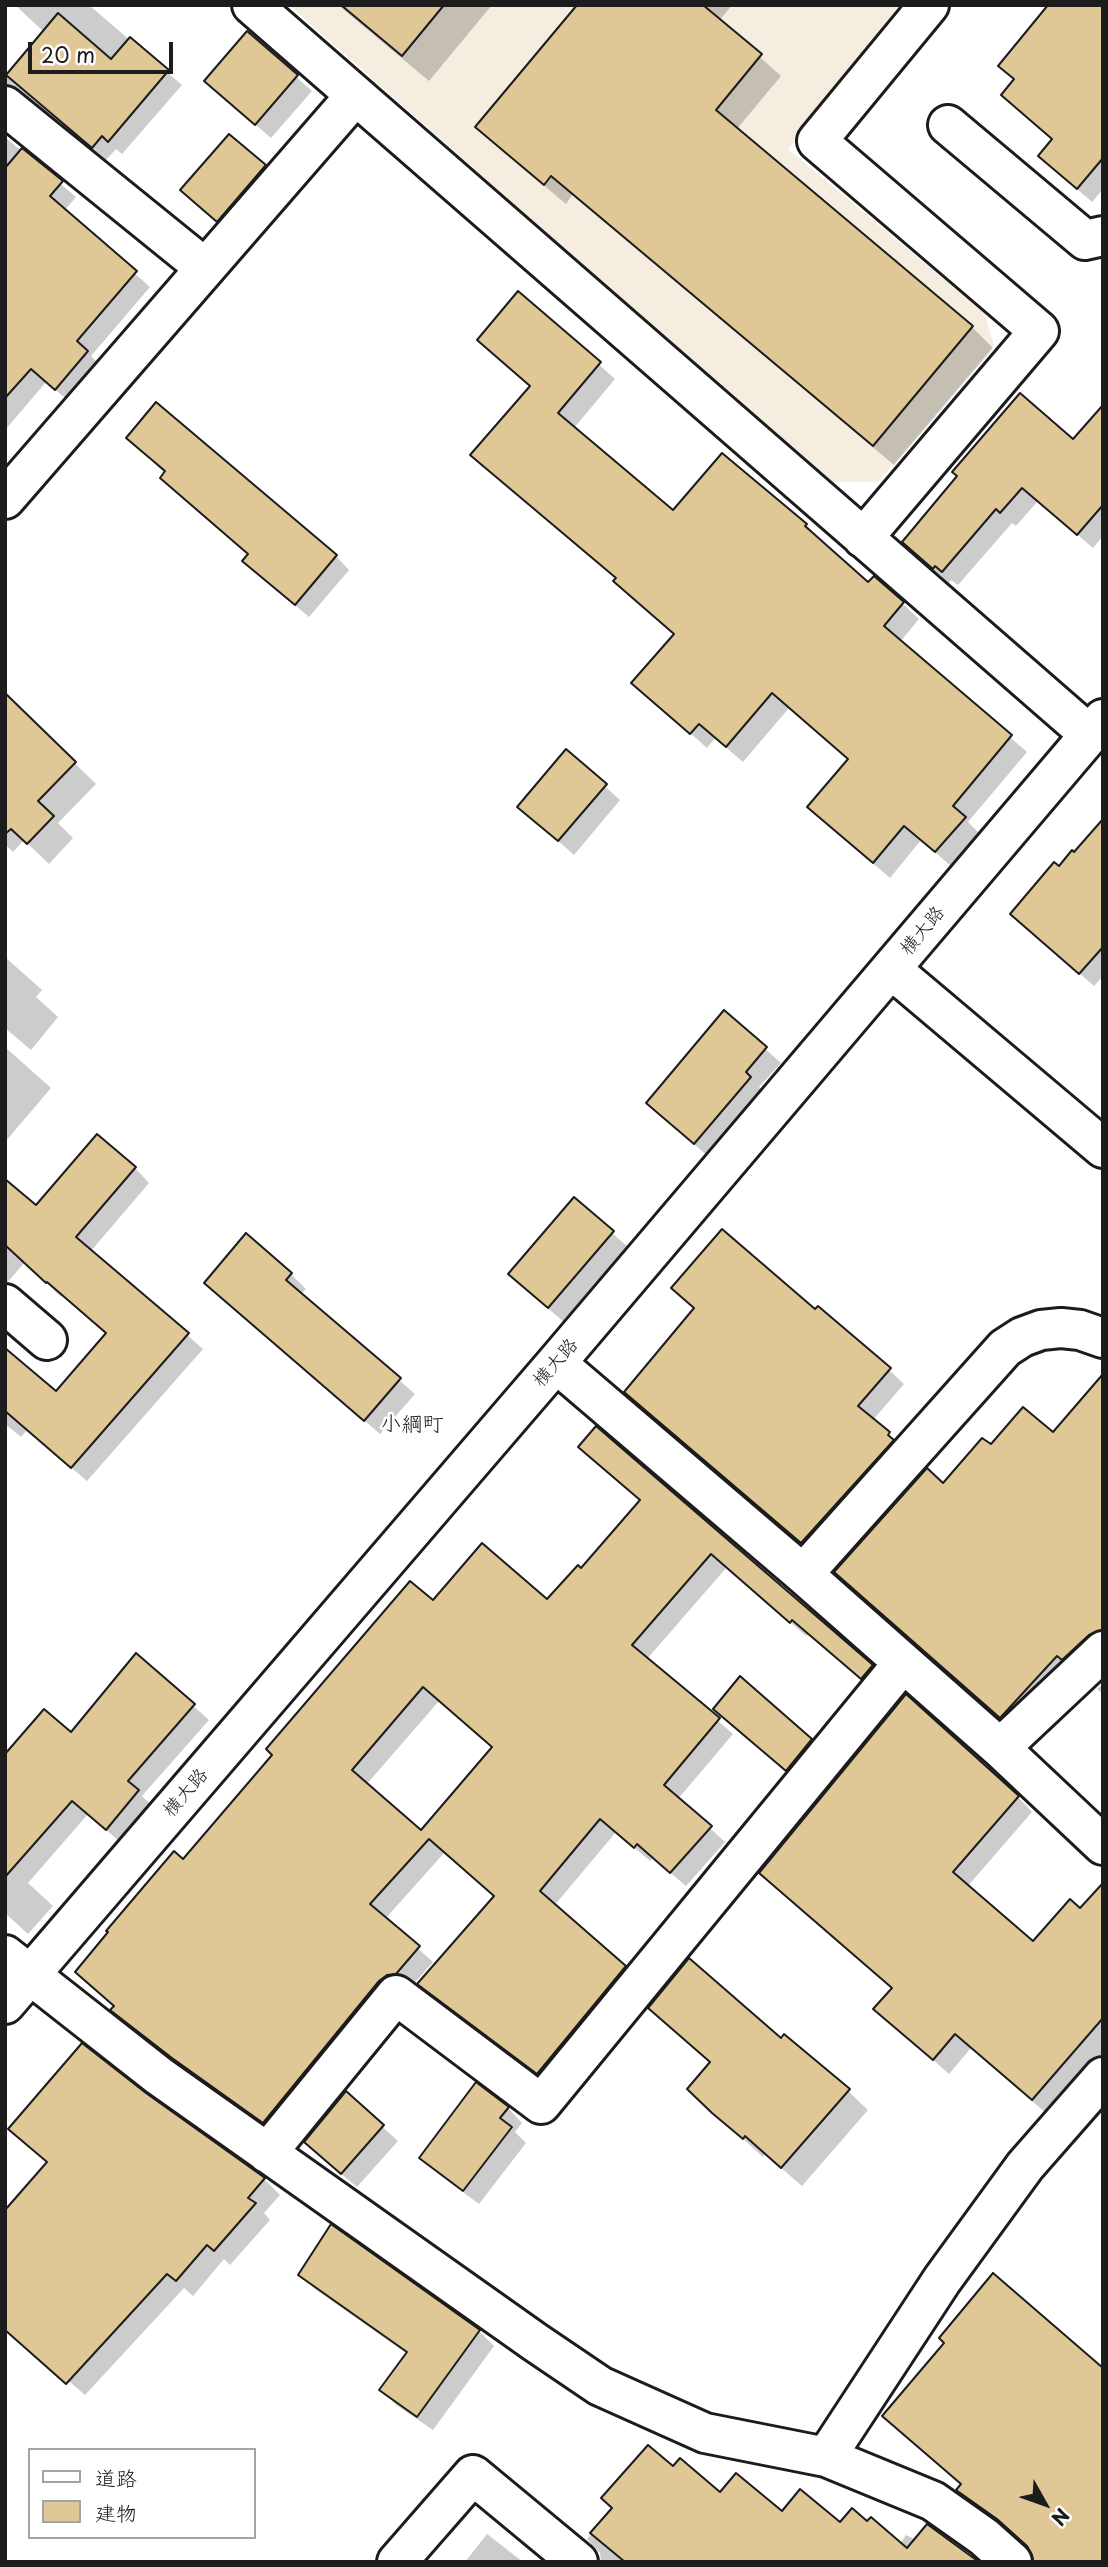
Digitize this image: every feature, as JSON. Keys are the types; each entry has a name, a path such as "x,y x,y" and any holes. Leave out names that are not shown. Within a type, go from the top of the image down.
{"street":[{"path":"252,5 863,538 1096,727"},
{"path":"863,538 1039,331 817,141 929,5"},
{"path":"5,499 355,96"},
{"path":"5,106 205,268"},
{"path":"948,125 1084,240 1103,236"},
{"name":"横大路","path":"5,2004 17,1965 556,1363 1096,727"},
{"path":"891,969 1103,1148"},
{"path":"5,1304 47,1340"},
{"path":"803,1574 1005,1348 1022,1337 1041,1330 1080,1329 1103,1338"},
{"path":"556,1363 803,1574 1000,1748 1103,1845"},
{"path":"1000,1748 1103,1651"},
{"path":"267,2153 396,1996 541,2104 902,1662"},
{"path":"17,1965 159,2076 535,2343 600,2386 705,2433 826,2457 933,2501 984,2537 1012,2562"},
{"path":"826,2457 942,2280 1025,2166 1103,2077"},
{"path":"397,2562 473,2475 578,2562"}],"shaded area":[{"path":"289,5 907,5 788,149 984,313 994,345 878,482 828,482"}],"building":[{"path":"341,5 444,5 402,56"},
{"path":"577,5 703,5 762,54 716,110 973,326 873,446 551,176 544,185 475,127"},
{"path":"1048,5 1103,5 1103,158 1077,189 1038,156 1052,139 1001,95 1014,79 998,66"},
{"path":"58,13 111,59 130,37 169,70 108,142 102,136 92,148 6,75"},
{"path":"247,31 298,75 255,125 204,81"},
{"path":"229,134 266,165 217,222 180,190"},
{"path":"22,148 63,181 50,196 137,271 77,341 88,351 55,390 31,369 5,398 5,168"},
{"path":"518,291 601,362 558,413 673,510 722,453 807,524 805,526 868,582 874,576 904,602 884,626 1012,735 953,806 966,817 935,852 904,826 873,863 807,807 848,759 772,693 726,747 699,724 690,734 631,683 674,634 613,581 616,578 470,455 530,386 477,340"},
{"path":"1020,393 1073,439 1103,405 1103,505 1077,535 1022,488 1000,513 996,509 942,572 935,566 933,569 902,542 957,476 952,472"},
{"path":"156,402 337,555 295,605 242,561 248,554 160,478 165,471 126,438"},
{"path":"5,693 76,762 38,801 54,816 27,844 11,829 5,834"},
{"path":"566,749 607,784 558,841 517,807"},
{"path":"1103,819 1103,947 1079,974 1010,914 1054,862 1059,866"},
{"path":"724,1010 767,1047 746,1072 751,1077 694,1144 646,1103"},
{"path":"97,1134 136,1167 76,1237 189,1333 71,1468 5,1411 5,1348 56,1391 106,1333 5,1245 5,1179 36,1205"},
{"path":"574,1197 614,1231 548,1308 508,1274"},
{"path":"722,1229 815,1309 818,1306 891,1368 858,1406 890,1432 888,1435 894,1440 801,1543 624,1392 694,1308 671,1288"},
{"path":"246,1233 292,1273 286,1280 401,1378 364,1421 204,1283"},
{"path":"1103,1374 1103,1630 1089,1635 1062,1660 1057,1656 1000,1718 834,1572 927,1468 943,1483 982,1438 991,1444 1023,1407 1053,1432"},
{"path":"596,1426 873,1665 861,1679 792,1620 790,1623 711,1554 632,1645 720,1718 664,1785 712,1826 670,1873 637,1844 634,1848 600,1819 540,1891 626,1966 537,2074 417,1984 494,1896 429,1839 370,1904 420,1946 396,1974 387,1975 379,1981 263,2123 110,2010 114,2006 75,1972 174,1851 183,1859 272,1755 266,1749 410,1581 433,1600 482,1543 547,1599 578,1565 581,1568 640,1500 578,1447","holes":["423,1687 492,1747 421,1830 352,1770"]},
{"path":"136,1653 195,1704 128,1781 139,1790 106,1830 72,1801 5,1877 5,1754 44,1709 71,1732"},
{"path":"740,1676 812,1739 786,1771 713,1709"},
{"path":"906,1694 1019,1796 953,1872 1033,1941 1070,1899 1080,1908 1103,1883 1103,2018 1032,2100 955,2034 933,2060 873,2009 892,1988 759,1873"},
{"path":"689,1958 781,2038 784,2034 850,2089 781,2168 745,2136 743,2139 712,2113 687,2089 710,2062 648,2008"},
{"path":"82,2043 146,2093 265,2178 248,2198 256,2203 214,2251 207,2245 176,2281 167,2274 66,2384 5,2330 5,2210 47,2162 8,2129"},
{"path":"476,2082 509,2107 500,2118 512,2127 463,2191 419,2158"},
{"path":"346,2091 384,2125 341,2174 304,2142"},
{"path":"331,2224 480,2330 417,2417 379,2390 407,2352 298,2275"},
{"path":"993,2273 1103,2368 1103,2562 1033,2562 1027,2546 997,2519 956,2490 961,2484 882,2416 944,2343 939,2338"},
{"path":"648,2445 673,2466 680,2458 720,2492 736,2473 782,2511 800,2489 840,2522 852,2508 867,2521 871,2517 907,2548 927,2524 979,2562 625,2562 590,2533 612,2508 601,2498"}],"district":[{"name":"小綱町","path":"412,1425"}]}
